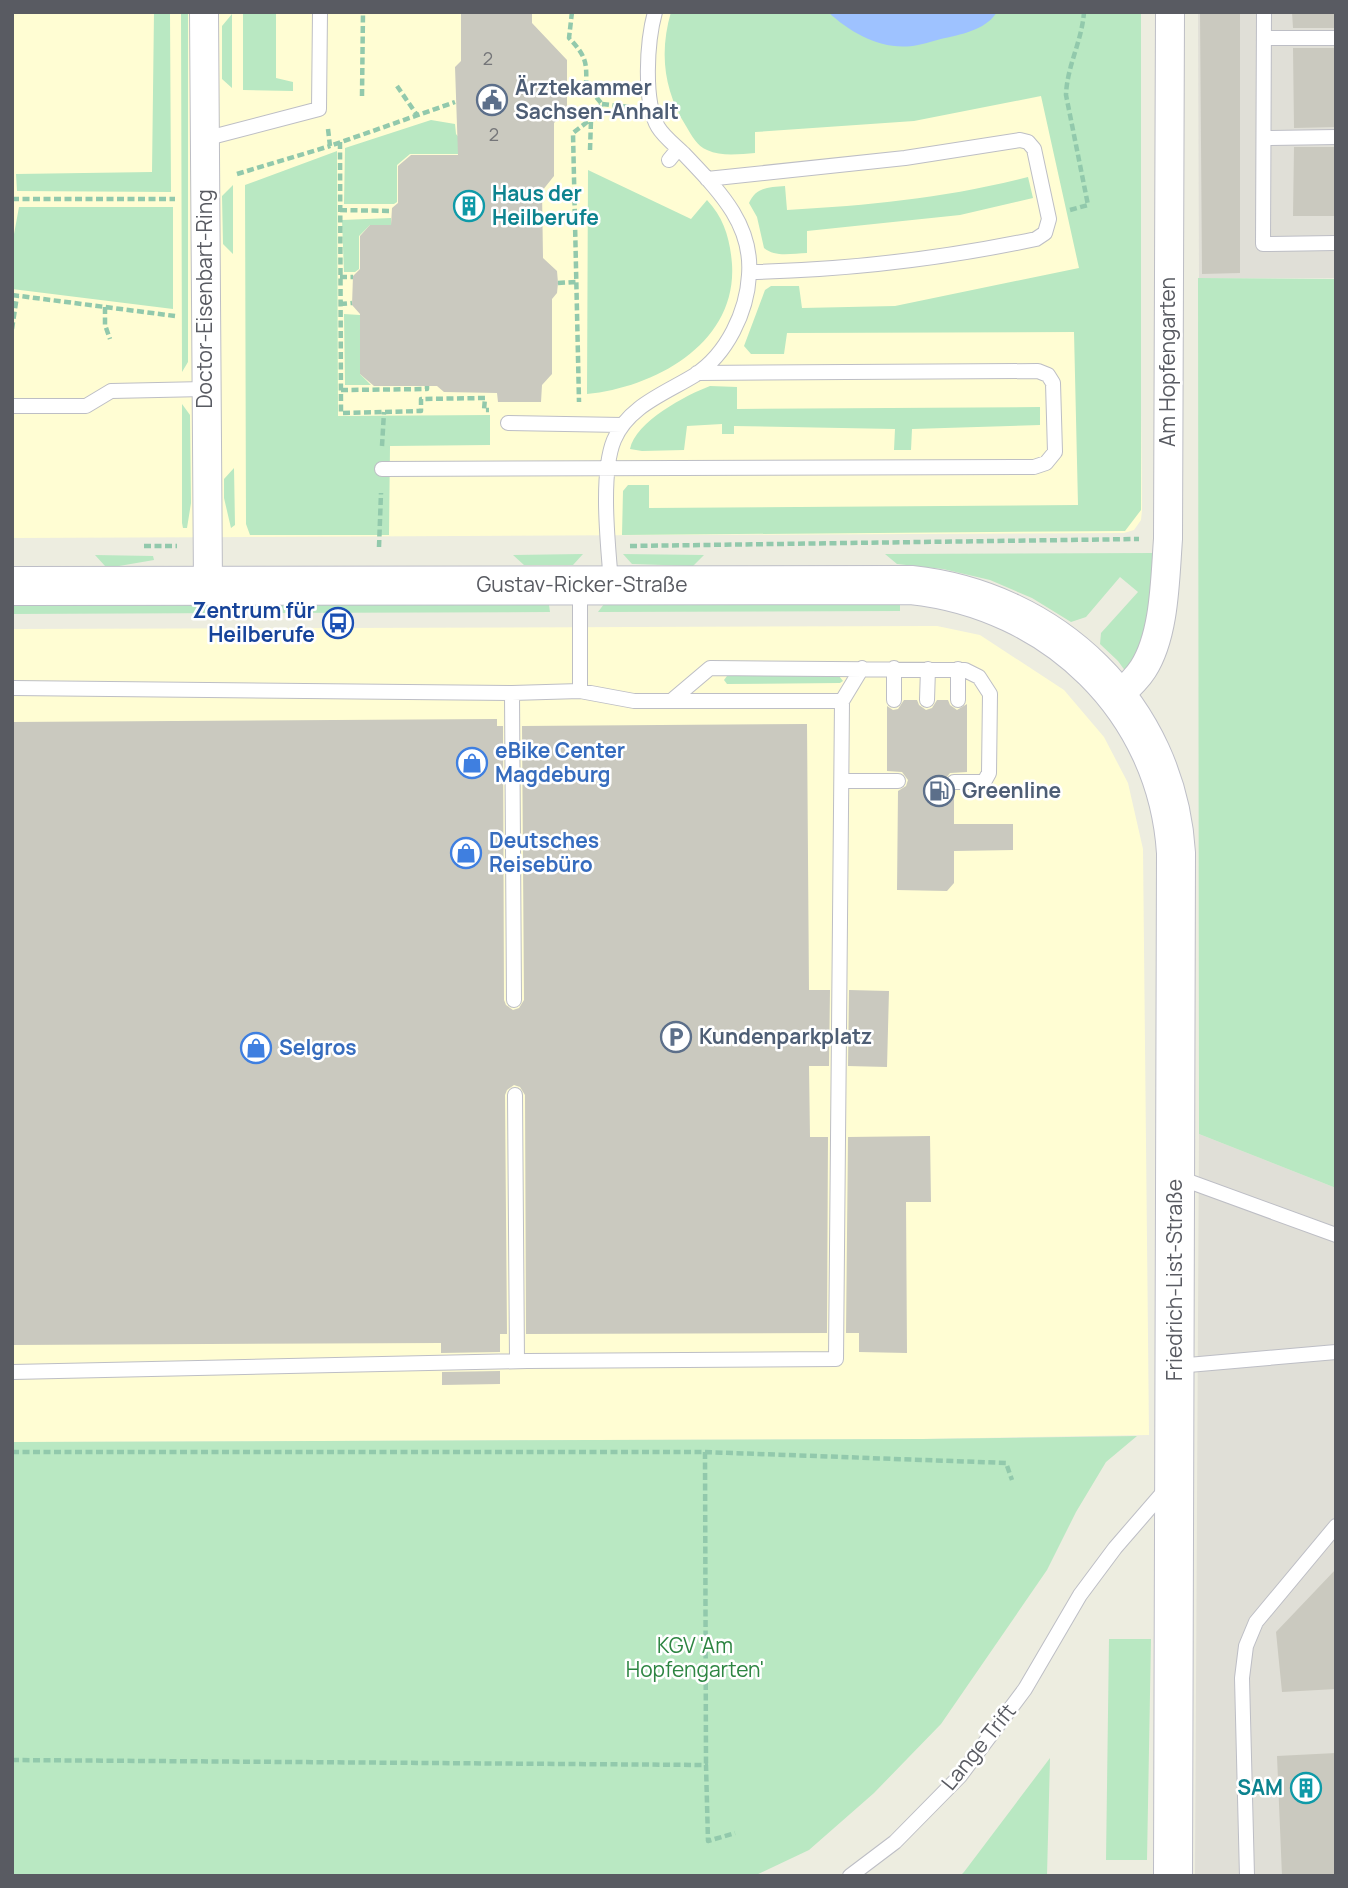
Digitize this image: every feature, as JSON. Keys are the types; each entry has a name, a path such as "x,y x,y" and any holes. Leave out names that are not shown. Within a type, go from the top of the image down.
{"street":[{"name":"Doctor-Eisenbart-Ring","path":"204,12 208,586"},
{"name":"Am Hopfengarten","path":"1117,697 1136,679 1153,650 1163,593 1168,539 1170,12"},
{"name":"Gustav-Ricker-Straße","path":"12,586 892,584 929,587 999,606 1039,627 1079,656 1117,697"},
{"name":"Friedrich-List-Straße","path":"1117,697 1146,742 1158,768 1175,840 1177,909 1173,1876"}],"lane":[{"path":"204,139 319,109 320,12"},
{"path":"580,691 595,585 608,546 608,469 613,442 622,425 635,412 697,373 720,351 734,329 744,305 750,272 747,241 729,203 707,179 674,155 659,128 650,103 649,61 655,12"},
{"path":"1264,12 1263,244 1336,243"},
{"path":"1264,38 1336,38"},
{"path":"1264,138 1336,137"},
{"path":"707,179 905,159 1022,140 1032,145 1036,153 1049,226 1046,232 1036,239 969,253 863,267 750,272"},
{"path":"382,469 1034,467 1046,463 1055,452 1053,383 1048,375 1038,371 697,373"},
{"path":"12,406 86,406 111,391 205,389"},
{"path":"508,423 622,425"},
{"path":"671,701 710,668 894,668 971,672 988,688 990,699 989,777 984,782 957,778"},
{"path":"12,1372 517,1361 836,1359 842,701 862,668"},
{"path":"894,668 894,700"},
{"path":"927,700 928,669"},
{"path":"958,670 958,700"},
{"path":"12,688 512,693 580,691 634,701 842,701"},
{"path":"512,693 514,1000"},
{"path":"842,781 895,778"},
{"path":"515,1095 517,1361"},
{"path":"1175,1176 1336,1235"},
{"path":"1175,1366 1336,1352"},
{"name":"Lange Trift","path":"850,1876 895,1842 960,1776 1025,1689 1080,1595 1115,1548 1174,1479"},
{"path":"1247,1876 1242,1678 1245,1646 1261,1615 1336,1526"}],"path":[{"path":"362,96 363,12"},
{"path":"572,12 569,38 580,49 587,65 586,85 602,104 591,119 573,133 580,424"},
{"path":"1048,216 1088,205 1066,95 1066,81 1081,32 1084,12"},
{"path":"567,85 586,85"},
{"path":"397,86 417,116"},
{"path":"204,183 330,146 455,102"},
{"path":"590,150 591,119"},
{"path":"328,120 330,146"},
{"path":"340,142 341,413 421,411 421,399 485,398 484,410 509,411 508,423"},
{"path":"12,199 176,199"},
{"path":"340,210 392,211"},
{"path":"340,277 353,278"},
{"path":"558,283 576,282"},
{"path":"12,329 15,296 176,316"},
{"path":"341,303 352,303"},
{"path":"105,307 105,325 110,339"},
{"path":"341,390 426,389 427,386"},
{"path":"608,546 1168,539"},
{"path":"12,1452 705,1452 1006,1463 1013,1480"},
{"path":"705,1452 708,1841 735,1833"},
{"path":"12,1760 706,1765"}],"shaded area":[{"path":"12,12 1137,12 1141,520 1134,530 1124,533 12,538"},
{"path":"1198,12 1336,12 1336,278 1199,278"},
{"path":"937,626 980,635 1064,690 1104,737 1128,783 1143,849 1149,1435 922,1439 12,1442 12,629"},
{"path":"1199,1134 1336,1188 1336,1876 1195,1876"}],"green space":[{"path":"154,12 170,12 171,192 17,191 16,174 152,172"},
{"path":"181,12 188,12 188,362 182,372"},
{"path":"243,12 276,12 276,78 293,82 293,91 243,90"},
{"path":"671,12 1141,12 1141,510 1125,531 622,535 623,491 628,485 649,485 649,508 1078,505 1074,332 787,333 784,354 751,354 744,346 765,290 771,286 799,286 802,308 895,306 1079,268 1041,96 914,121 755,132 755,153 719,154 703,148 693,137 679,113 668,85 665,42"},
{"path":"232,14 232,88 222,79 222,26"},
{"path":"431,120 455,124 456,134 460,139 460,154 410,154 397,165 397,202 394,204 344,204 345,148"},
{"path":"337,151 338,416 490,415 490,445 390,446 389,535 250,535 246,524 245,185"},
{"path":"588,170 691,219 707,200 725,229 732,264 730,292 721,317 707,338 687,356 665,371 639,382 587,394"},
{"path":"1028,177 1033,198 960,215 807,231 807,253 779,254 764,248 757,217 749,203 759,191 774,187 785,186 787,210 909,200"},
{"path":"233,185 233,254 223,244 222,196"},
{"path":"19,207 173,207 173,309 12,289 12,245"},
{"path":"391,218 391,225 370,225 359,236 359,269 355,272 344,272 342,220"},
{"path":"1198,278 1336,279 1336,1188 1199,1134"},
{"path":"344,314 360,315 360,374 371,385 345,385"},
{"path":"710,386 737,387 737,409 1040,407 1040,425 912,429 911,450 894,450 895,429 734,426 734,434 722,434 722,424 687,426 684,450 630,449 641,429 651,420 675,403"},
{"path":"182,404 190,415 191,503 187,528 183,528 182,523"},
{"path":"234,468 235,525 231,528 224,498 224,479"},
{"path":"1156,553 1161,602 1131,679 1118,661 1100,644 1101,633 1138,592 1120,577 1086,617 1071,622 1032,598 990,580 943,569 897,564 885,554"},
{"path":"583,554 573,565 524,565 513,555"},
{"path":"623,554 704,555 693,566 632,564"},
{"path":"95,555 153,556 154,560 105,566"},
{"path":"900,603 900,611 598,612 604,604"},
{"path":"238,605 237,613 12,614 12,606"},
{"path":"252,605 549,605 550,612 252,613"},
{"path":"727,676 839,676 843,681 727,684 724,680"},
{"name":"KGV 'Am Hopfengarten'","path":"1137,1436 1106,1462 1076,1512 1047,1570 941,1724 874,1793 809,1850 754,1876 12,1876 12,1442"},
{"path":"1109,1639 1151,1639 1147,1860 1106,1860"},
{"path":"1050,1758 1047,1876 960,1876 964,1872"}],"water":[{"path":"828,12 997,12 988,22 970,32 922,44 893,46 858,34"}],"building":[{"name":"Haus der Heilberufe","path":"461,12 532,12 532,23 567,60 567,109 554,123 554,176 542,191 543,258 557,271 558,283 557,293 552,299 552,374 542,385 541,402 498,402 497,393 444,392 437,386 374,386 360,374 360,314 352,305 353,276 360,269 360,236 370,225 391,225 392,208 398,203 398,166 411,155 458,155 455,67 461,61"},
{"path":"1200,12 1240,12 1240,273 1202,274"},
{"path":"1292,12 1336,12 1336,28 1293,28"},
{"path":"1293,48 1336,48 1336,127 1294,128"},
{"path":"1294,147 1336,147 1336,216 1293,216"},
{"path":"904,700 917,700 926,710 932,708 937,700 948,700 957,710 967,704 967,772 950,773 944,781 946,787 954,792 954,824 1013,824 1013,850 954,851 954,883 947,891 897,890 898,791 906,786 908,780 902,772 887,771 887,706 893,710 898,709"},
{"name":"Selgros","path":"497,719 497,726 503,726 504,1000 513,1010 519,1008 524,1000 522,726 807,724 809,990 830,990 829,1066 809,1066 810,1137 828,1137 827,1333 526,1334 525,1095 520,1087 514,1085 505,1095 507,1334 500,1334 500,1352 441,1353 441,1343 12,1345 12,722"},
{"path":"849,990 889,991 887,1067 848,1066"},
{"path":"930,1136 931,1202 906,1202 907,1353 859,1352 859,1333 846,1333 848,1137"},
{"path":"500,1371 500,1384 442,1385 442,1372"},
{"path":"1336,1569 1336,1689 1282,1692 1276,1632"},
{"name":"SAM","path":"1336,1753 1336,1876 1282,1876 1277,1756"}],"place":[{"name":"Ärztekammer Sachsen-Anhalt","path":"492,100"},
{"name":"Haus der Heilberufe","path":"469,206"},
{"name":"Zentrum für Heilberufe","path":"338,623"},
{"name":"eBike Center Magdeburg","path":"472,763"},
{"name":"Greenline","path":"939,791"},
{"name":"Deutsches Reisebüro","path":"466,853"},
{"name":"Kundenparkplatz","path":"676,1037"},
{"name":"Selgros","path":"256,1048"},
{"name":"SAM","path":"1306,1788"}]}
